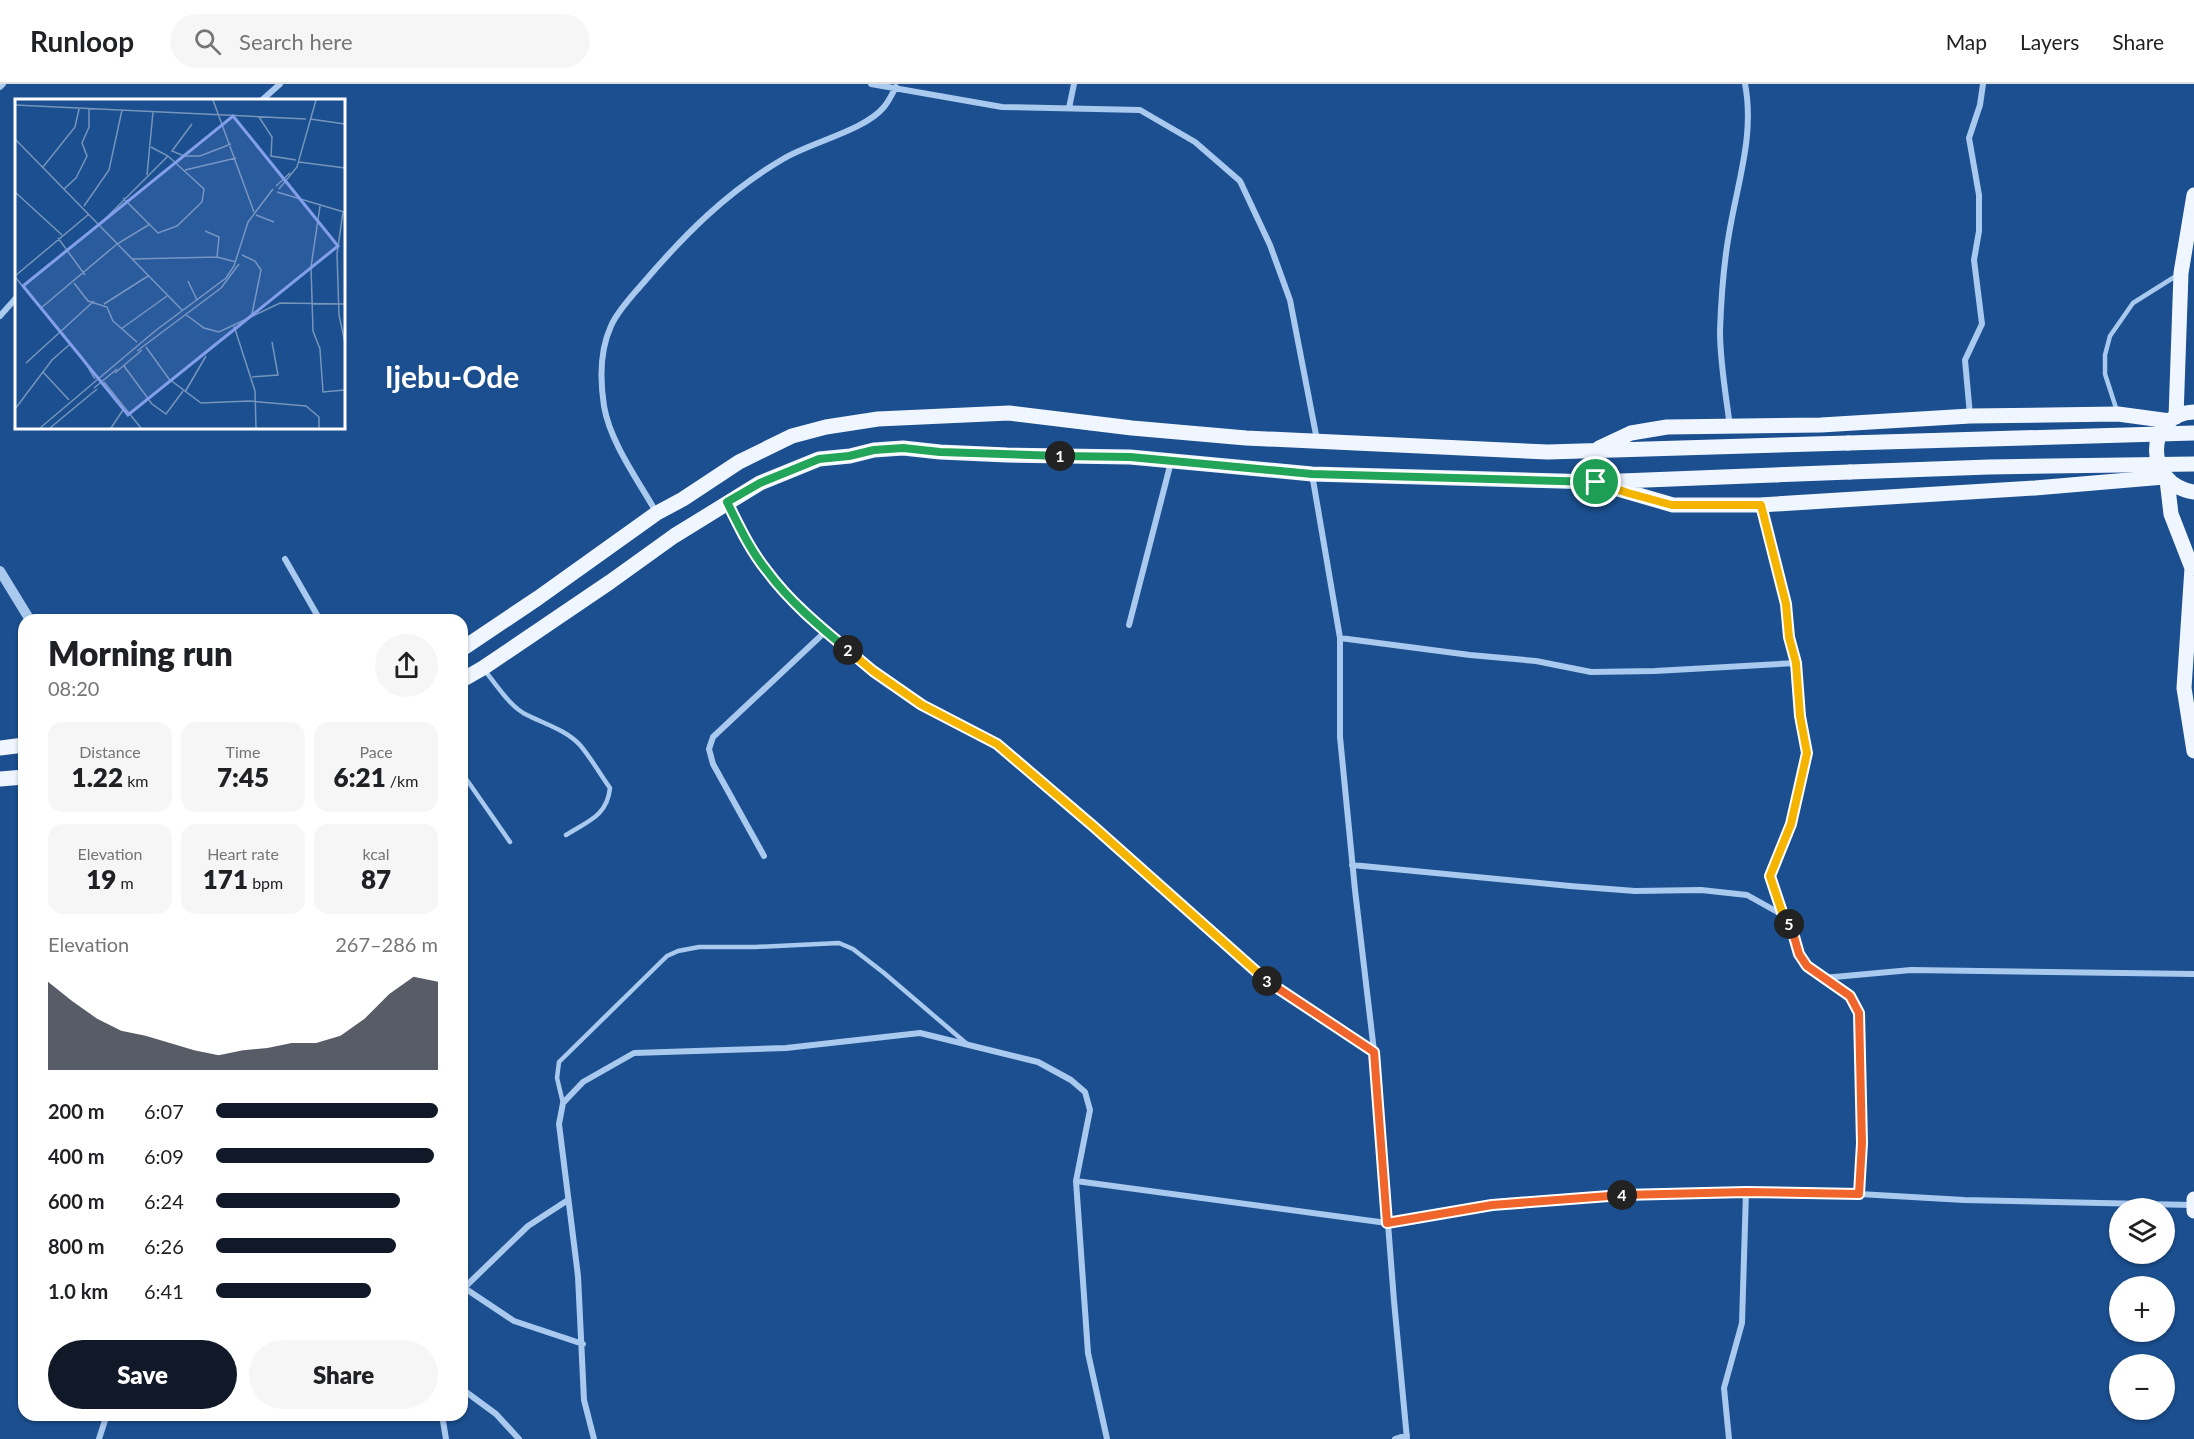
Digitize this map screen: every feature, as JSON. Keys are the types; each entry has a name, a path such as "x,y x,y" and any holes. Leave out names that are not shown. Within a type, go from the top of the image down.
{"main road":[{"path":"2173,419 2181,273 2194,195"},
{"path":"2194,412 2173,419 2164,427 2157,443 2157,461 2166,478 2171,514 2193,566 2184,688 2194,751"},
{"path":"468,645 657,513 683,499 739,462 792,436 826,427 878,419 1009,413 1132,428 1318,443 1548,452 2194,433"},
{"path":"1594,451 1631,433 1667,427 1730,428 1821,425 1970,416 2118,414 2173,419"},
{"path":"468,677 610,582 674,536 760,483 819,459 849,456 874,450 903,448 940,452 1130,457 1312,474 1596,482 1989,466 2194,464"},
{"path":"1596,482 1672,505 1761,505 2166,478 2179,488 2194,492"},
{"path":"0,748 18,746"},
{"path":"0,779 18,778"},
{"path":"2194,1199 2194,1211"}],"street":[{"path":"0,87 3,84"},
{"path":"263,99 280,84"},
{"path":"871,84 1002,107 1140,110 1195,142 1240,181 1270,245 1290,300 1318,443"},
{"path":"1069,108 1074,84"},
{"path":"1730,428 1720,331 1729,235 1746,154 1750,106 1745,84"},
{"path":"1970,416 1965,360 1982,324 1974,260 1979,231 1979,195 1969,138 1980,105 1983,84"},
{"path":"657,513 611,432 604,406 602,377 604,348 612,324 668,254 711,210 742,185 785,158 868,121 884,107 896,87"},
{"path":"0,316 15,299"},
{"path":"1129,625 1171,460"},
{"path":"1312,474 1340,638 1341,737 1352,864 1374,1052 1407,1437 1395,1439"},
{"path":"727,502 747,542 767,572 798,606 873,671 922,705 997,744 1268,982 1374,1052"},
{"path":"1761,505 1782,583 1789,637 1796,663 1800,716 1807,753 1791,824 1770,876 1799,954 1807,966 1839,986 1850,996 1859,1013 1862,1143 1859,1194"},
{"path":"285,559 317,614"},
{"path":"0,571 26,614"},
{"path":"764,856 713,764 709,749 713,737 826,631"},
{"path":"1340,638 1536,661 1591,672 1655,671 1796,663"},
{"path":"1352,864 1570,886 1635,891 1701,890 1747,895 1783,915"},
{"path":"1823,978 1911,970 2194,974"},
{"path":"594,1439 584,1400 578,1276 559,1124 563,1103 583,1082 634,1053 786,1048 920,1033 1038,1062 1071,1080 1085,1092 1090,1110 1076,1181 1088,1353 1107,1439"},
{"path":"1076,1181 1387,1223 1492,1205 1599,1196 1746,1192 2194,1205"},
{"path":"1729,1439 1724,1388 1742,1323 1746,1192"},
{"path":"468,1282 528,1226 568,1200"},
{"path":"468,1290 514,1321 583,1344"},
{"path":"468,1393 496,1414 519,1439"},
{"path":"99,1439 105,1421"},
{"path":"445,1421 446,1439"}],"lane":[{"path":"2118,414 2105,374 2105,355 2110,336 2133,303 2181,273"},
{"path":"483,668 518,709 527,716 541,720 580,745 610,788 609,798 603,811 566,834"},
{"path":"468,782 510,842"},
{"path":"563,1103 557,1078 559,1062 667,956 678,951 699,947 838,943 853,949 884,973 972,1047"}],"district":[{"name":"Ijebu-Ode","path":"452,378"}],"route":[{"path":"903,448 1007,455 1130,457 1312,474 1596,482 1672,505 1761,505 1786,604 1807,753 1798,784 1791,824 1770,876 1799,954 1807,966 1839,986 1850,996 1859,1013 1862,1143 1859,1194 1746,1192 1599,1196 1492,1205 1387,1223 1374,1052 1268,982 1162,886 997,744 922,705 873,671 798,606 767,572 747,542 727,502 760,483 819,459 903,448"}]}
